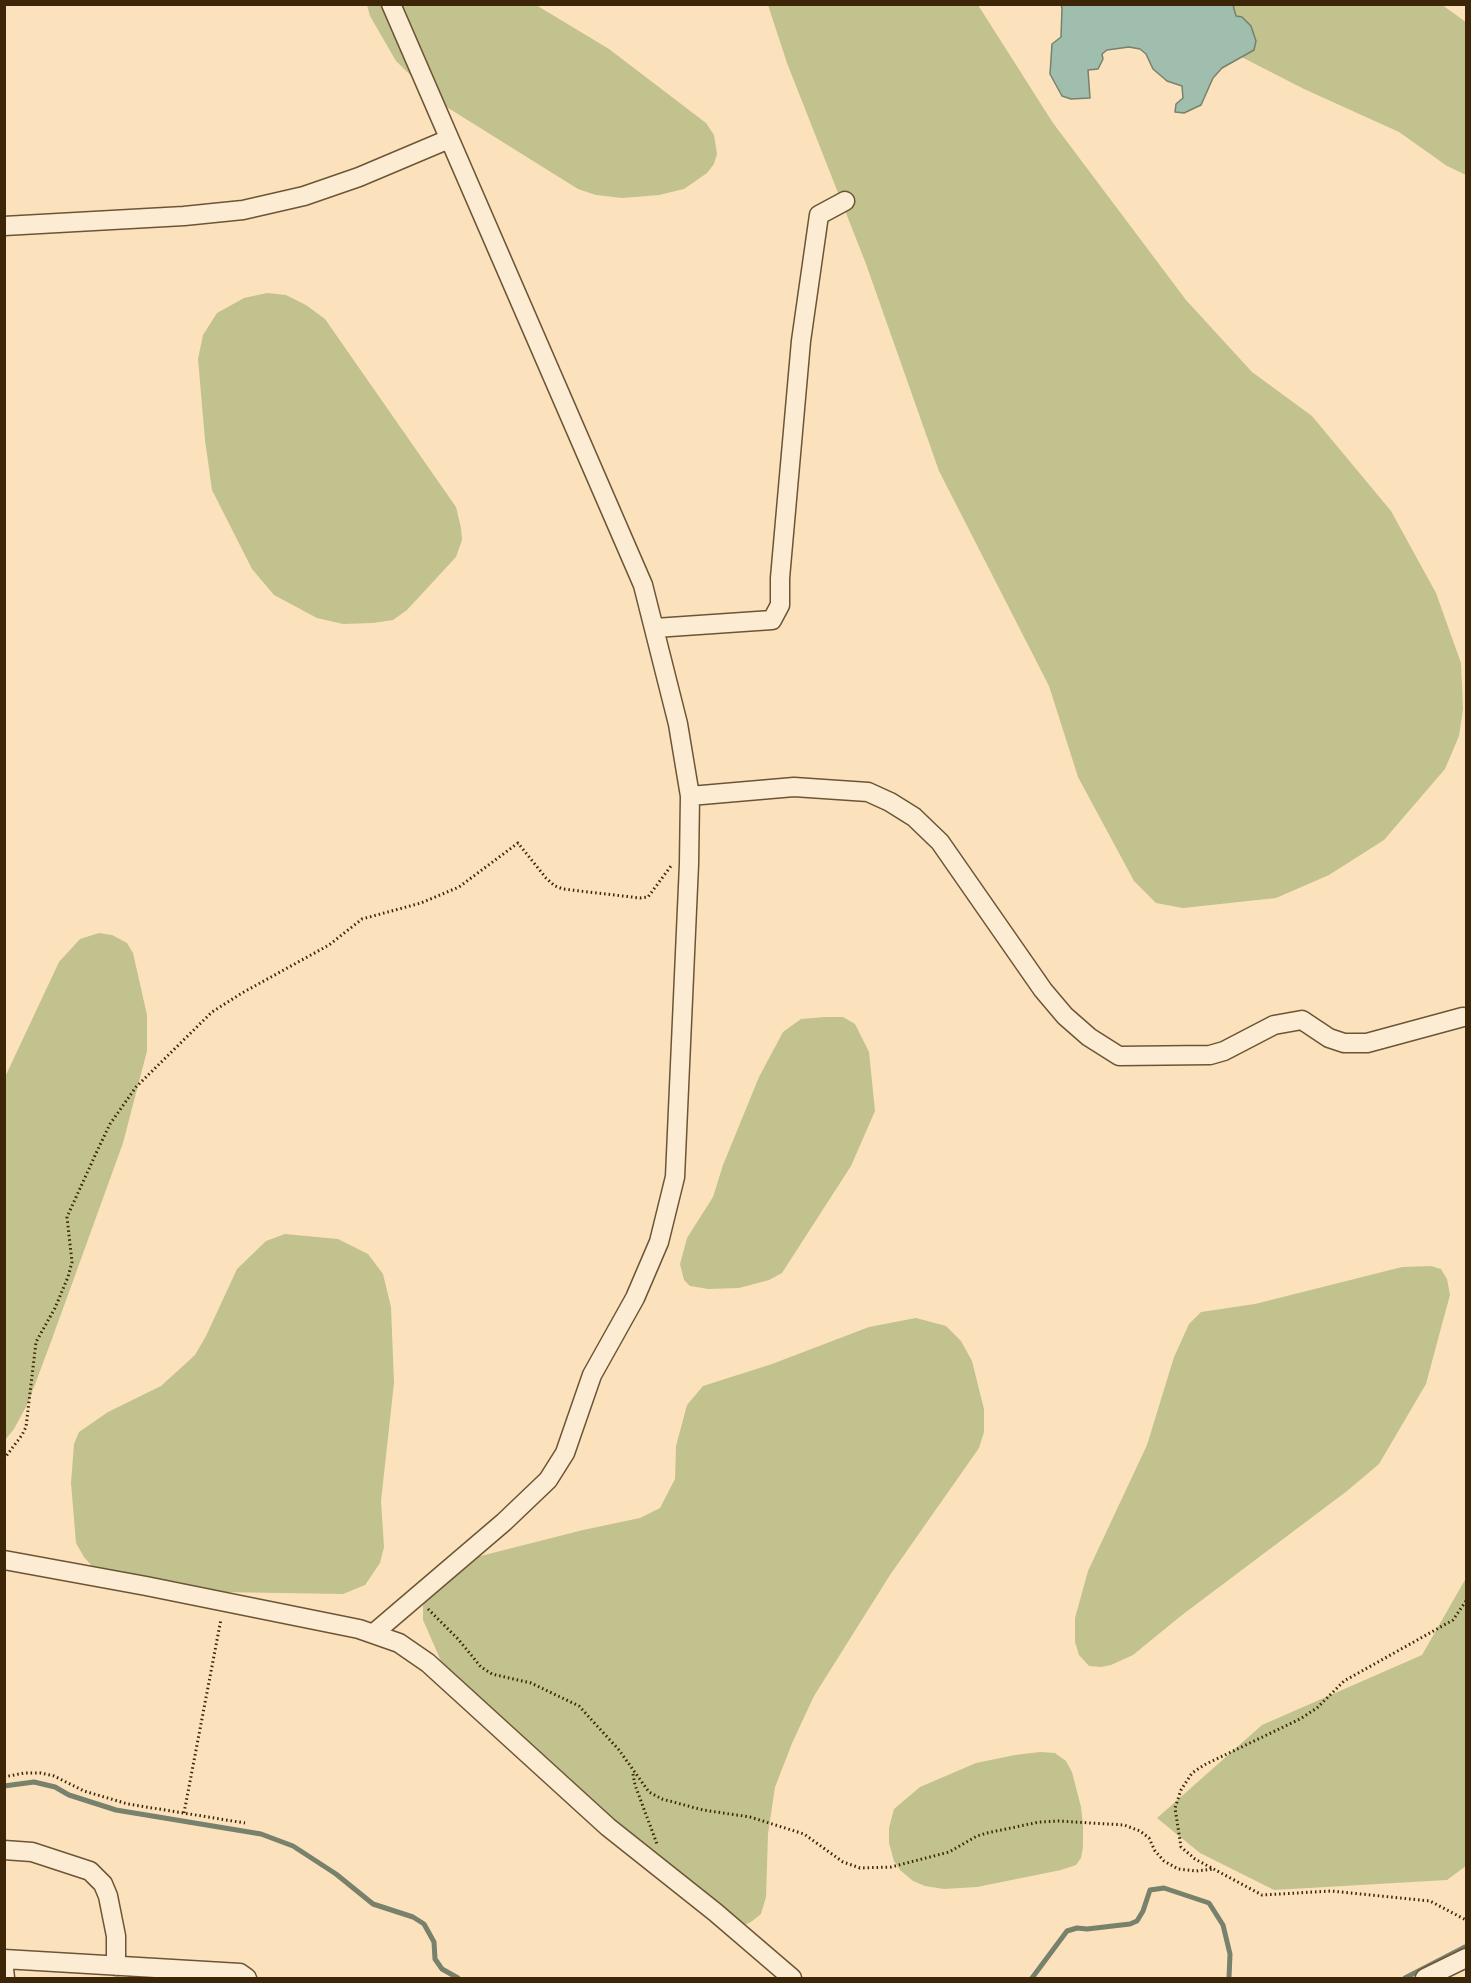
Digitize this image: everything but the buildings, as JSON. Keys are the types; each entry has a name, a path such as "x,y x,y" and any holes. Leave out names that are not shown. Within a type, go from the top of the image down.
{"street":[{"path":"374,1633 504,1522 548,1480 565,1453 592,1375 635,1298 658,1242 675,1177 690,796 678,724 643,585 392,4"},
{"path":"4,226 184,216 243,210 304,196 359,177 449,139"},
{"path":"655,628 772,620 780,605 780,578 801,341 819,215 845,201"},
{"path":"690,796 794,787 868,792 890,802 914,817 940,842 1043,990 1065,1016 1089,1037 1119,1056 1210,1055 1224,1051 1274,1025 1302,1020 1329,1038 1344,1043 1367,1044 1463,1017"},
{"path":"4,1560 146,1586 374,1633 399,1643 429,1663 608,1827 658,1865 792,1978"},
{"path":"4,1850 32,1852 90,1871 103,1884 108,1896 124,1971"},
{"path":"1425,1978 1467,1958"},
{"path":"4,1959 124,1971 240,1973 247,1978"},
{"path":"4,1969 5,1978"}],"path":[{"path":"4,1459 26,1427 36,1342 55,1308 72,1262 67,1217 98,1149 110,1125 136,1087 212,1012 329,945 362,919 421,903 459,887 518,843 546,878 555,886 563,889 648,897 671,866 689,864"},
{"path":"415,1597 458,1639 481,1667 492,1674 531,1683 579,1706 619,1750 649,1792 662,1800 703,1810 750,1816 804,1834 843,1862 860,1868 891,1867 949,1852 987,1833 1039,1822 1058,1821 1124,1825 1140,1831 1149,1838 1155,1851 1164,1861 1178,1869 1196,1871 1214,1869"},
{"path":"1467,1601 1453,1620 1344,1681 1317,1708 1300,1719 1192,1773 1181,1790 1175,1808 1181,1847 1195,1859 1262,1895 1331,1891 1430,1901 1467,1920"},
{"path":"184,1813 219,1625 227,1603"},
{"path":"633,1772 635,1785 662,1858 658,1865"},
{"path":"4,1777 24,1773 41,1773 54,1776 84,1791 128,1804 245,1823"}],"green space":[{"path":"367,5 536,5 609,49 706,123 714,135 717,154 714,164 707,173 684,189 659,195 622,198 596,195 578,189 437,101 396,61 370,16"},
{"path":"768,5 978,5 1053,123 1186,300 1252,372 1312,416 1391,511 1436,593 1461,663 1463,709 1459,736 1445,769 1384,840 1329,875 1276,898 1183,908 1156,903 1134,881 1078,777 1049,686 939,471 866,264 787,63"},
{"path":"1180,5 1442,5 1466,22 1466,175 1447,166 1399,132 1304,89 1222,47"},
{"path":"267,293 286,295 306,305 325,319 456,507 462,540 456,557 407,610 393,620 343,624 317,618 274,595 252,569 212,490 198,359 203,335 217,313 244,298"},
{"path":"99,933 112,935 127,943 133,953 147,1015 147,1051 123,1143 52,1339 28,1403 14,1429 5,1440 5,1077 59,962 80,939"},
{"path":"843,1017 855,1024 869,1052 875,1111 851,1166 782,1273 769,1280 739,1288 708,1289 690,1286 684,1280 680,1264 687,1238 713,1197 723,1165 759,1077 783,1032 801,1019"},
{"path":"285,1234 338,1239 368,1254 383,1274 391,1307 394,1383 381,1501 384,1547 380,1563 365,1585 343,1594 219,1592 99,1574 84,1557 76,1543 71,1483 74,1444 79,1432 108,1412 161,1386 195,1355 237,1269 266,1241"},
{"path":"1431,1266 1441,1269 1447,1279 1450,1295 1426,1384 1379,1464 1133,1655 1111,1665 1089,1666 1079,1655 1075,1642 1075,1618 1088,1571 1147,1445 1174,1357 1189,1324 1201,1312 1255,1304 1402,1267"},
{"path":"916,1318 946,1326 961,1341 972,1361 984,1409 984,1432 979,1448 890,1575 814,1696 775,1787 768,1834 766,1897 761,1914 738,1928 725,1927 444,1668 423,1620 423,1606 431,1578 457,1562 640,1518 660,1508 675,1479 676,1446 687,1405 703,1386 772,1364 869,1327"},
{"path":"1466,1578 1466,1866 1447,1880 1274,1890 1200,1853 1157,1818 1262,1725 1422,1655"},
{"path":"1040,1752 1055,1753 1066,1761 1072,1772 1083,1824 1083,1847 1081,1858 1076,1865 977,1887 944,1889 925,1886 913,1881 900,1870 894,1861 889,1843 889,1828 894,1809 920,1787 976,1763"}],"shaded area":[{"path":"1061,5 1233,5 1236,16 1242,17 1251,26 1256,41 1254,50 1222,68 1213,78 1201,105 1184,113 1175,112 1176,104 1183,98 1182,86 1167,81 1153,69 1146,54 1140,49 1129,47 1107,50 1102,54 1103,59 1098,69 1088,70 1090,98 1071,99 1062,96 1050,74 1052,44 1061,37"}],"waterway":[{"path":"4,1786 34,1782 55,1787 69,1795 116,1810 261,1834 293,1846 336,1874 373,1904 413,1917 424,1924 434,1942 435,1959 442,1969 458,1978"},
{"path":"1032,1978 1067,1931 1077,1928 1130,1924 1137,1921 1150,1890 1164,1888 1209,1903 1223,1925 1230,1954 1229,1978"},
{"path":"1405,1978 1465,1947"}]}
